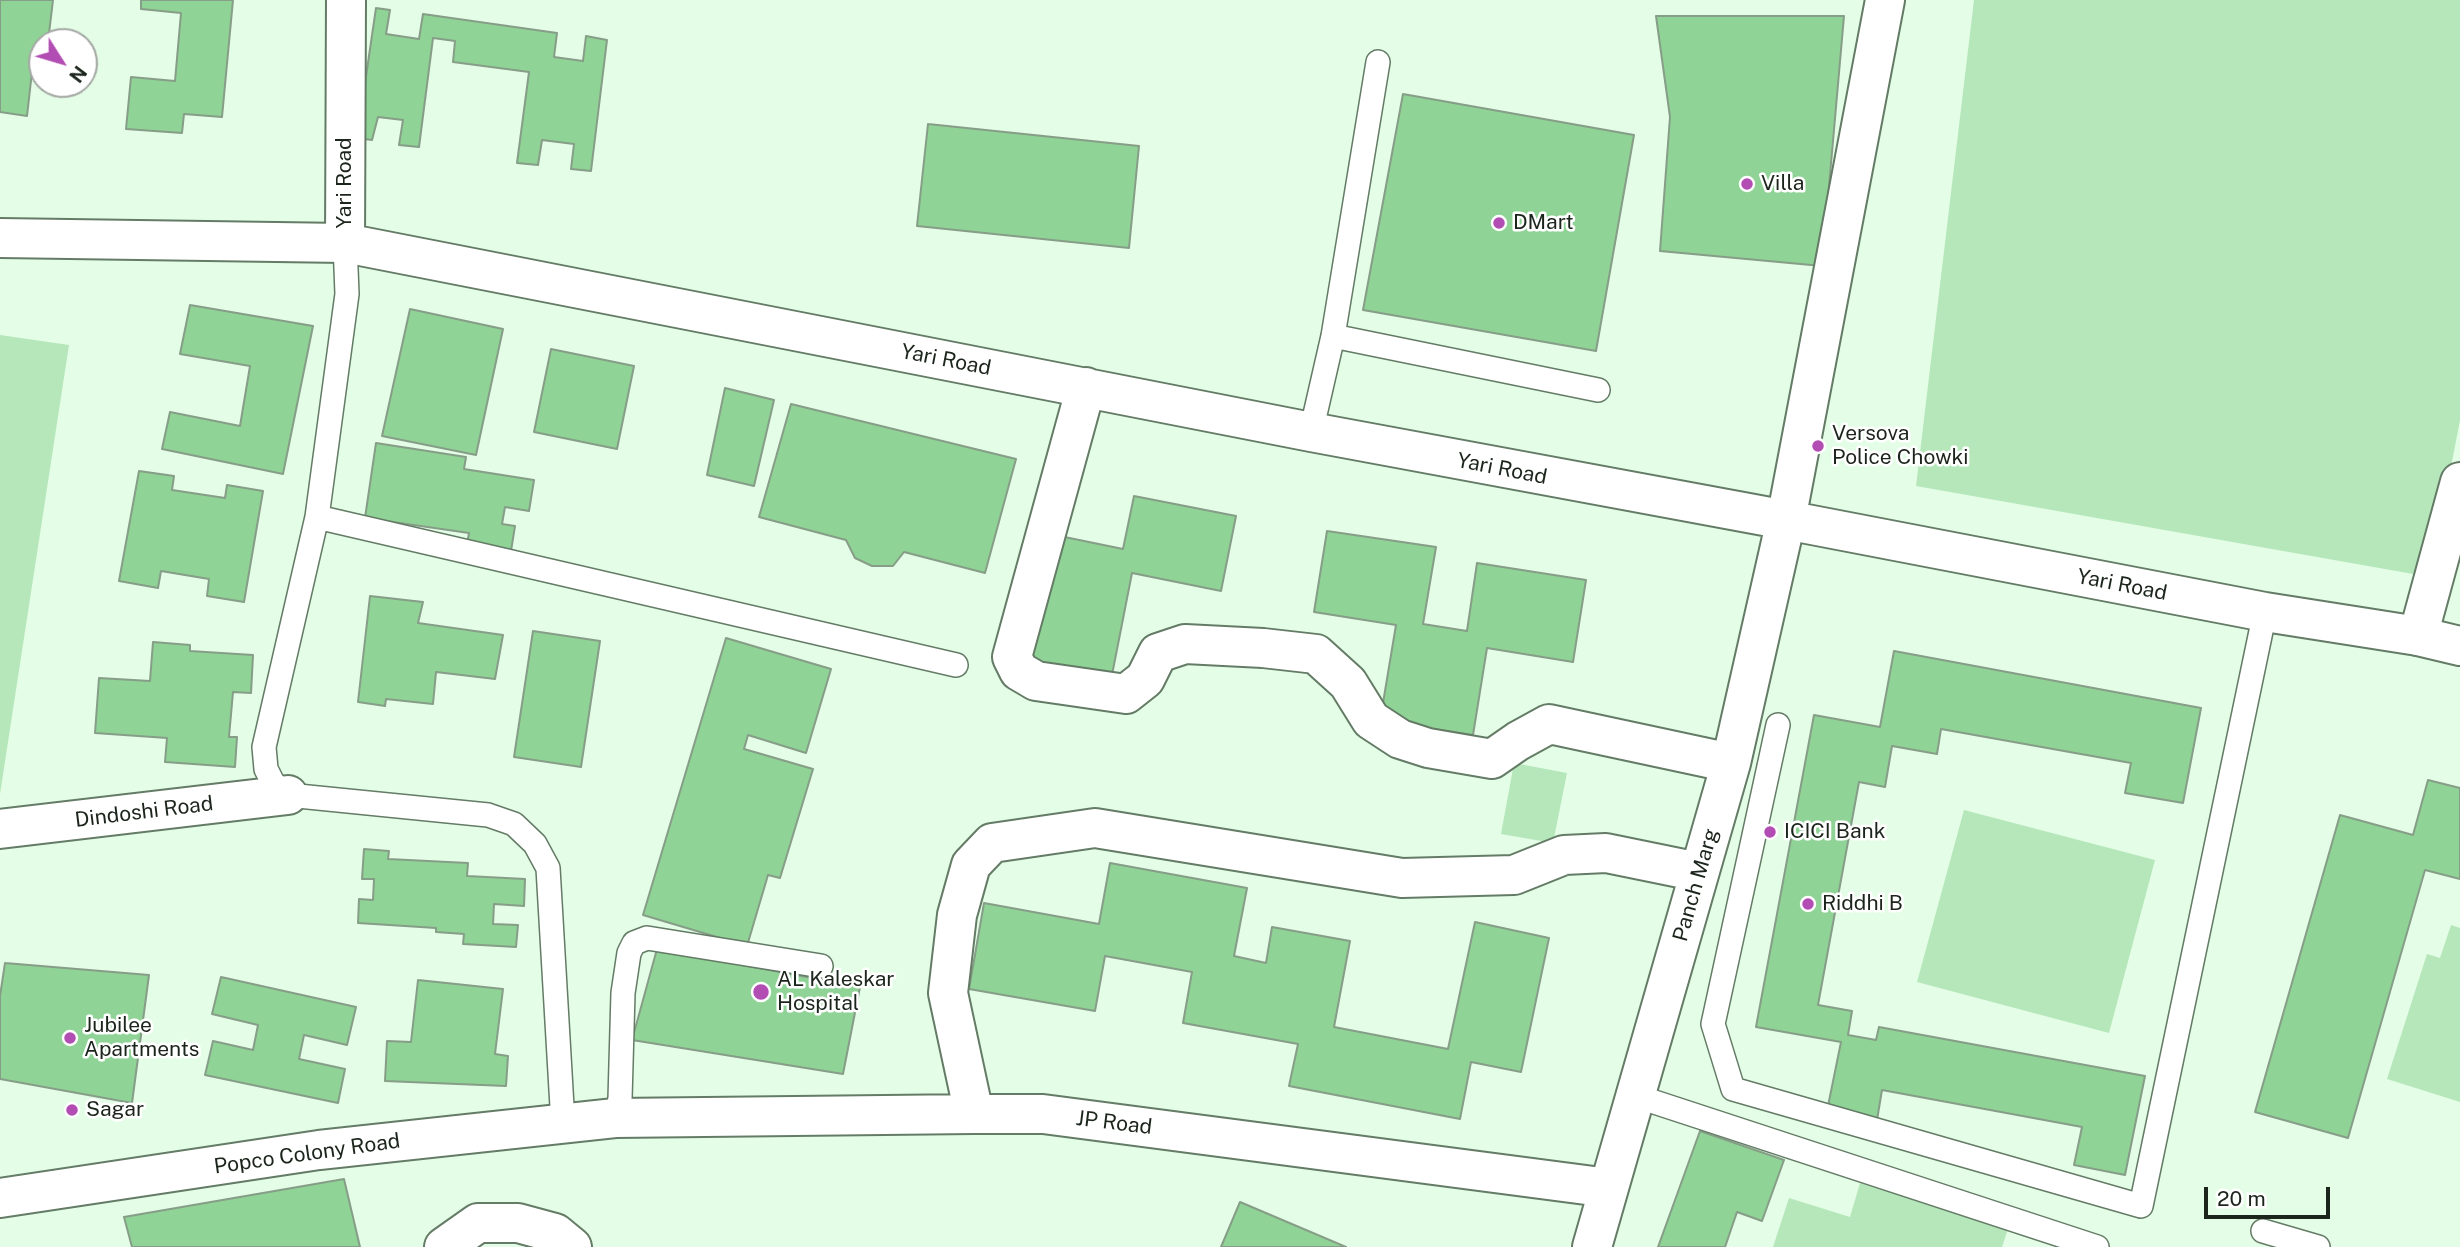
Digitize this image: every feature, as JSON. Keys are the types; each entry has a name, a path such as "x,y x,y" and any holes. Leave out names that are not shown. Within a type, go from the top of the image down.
{"street":[{"name":"Yari Road","path":"346,0 345,243 1311,432 2265,612 2418,636 2460,646"},
{"path":"1786,520 1885,0"},
{"path":"0,238 345,243"},
{"path":"1086,387 1012,657 1019,671 1036,681 1126,694 1145,679 1158,653 1185,644 1315,654 1348,683 1371,720 1400,739 1428,748 1492,759 1549,724 1731,763"},
{"path":"2418,636 2460,482"},
{"name":"Panch Marg","path":"1592,1247 1731,763 1786,520"},
{"name":"Dindoshi Road","path":"0,829 288,795"},
{"path":"974,1114 948,993 957,915 971,865 992,843 1095,828 1402,878 1514,875 1564,855 1606,853 1699,872"},
{"name":"JP Road","path":"615,1118 1043,1114 1609,1188"},
{"name":"Popco Colony Road","path":"0,1199 319,1150 615,1118"},
{"path":"444,1247 478,1223 518,1223 555,1233 572,1247"}],"lane":[{"path":"1311,432 1334,336 1378,62"},
{"path":"345,243 347,294 317,517 264,747 266,769 273,783 288,795 488,815 514,824 535,844 548,868 563,1124"},
{"path":"1334,336 1598,390"},
{"path":"317,517 956,666"},
{"path":"1778,724 1713,1024 1733,1089 2141,1206 2265,612"},
{"path":"615,1118 620,1099 623,993 629,953 634,943 647,938 821,966"},
{"path":"1636,1096 2097,1247"},
{"path":"2263,1231 2318,1247"}],"green space":[{"path":"1974,0 2460,0 2460,420 2430,577 1916,486"},
{"path":"0,335 69,345 0,794"},
{"path":"1514,763 1567,773 1553,843 1501,834"},
{"path":"1964,810 2155,860 2109,1033 1917,982"},
{"path":"2451,925 2460,928 2460,1102 2387,1079 2427,954 2440,958"},
{"path":"1860,1183 2008,1229 2002,1247 1773,1247 1789,1198 1850,1217"}],"building":[{"path":"0,0 53,0 50,28 28,28 27,116 0,112"},
{"path":"141,0 233,0 222,117 184,114 182,133 126,129 131,77 175,81 181,13 141,9"},
{"path":"376,8 390,10 386,34 419,39 423,14 557,33 554,57 583,61 586,36 607,40 591,171 571,169 574,144 542,140 538,165 517,163 529,72 453,62 455,41 433,38 419,147 399,145 403,120 378,117 372,140 357,138"},
{"name":"Villa","path":"1656,16 1844,16 1822,266 1660,251 1670,117"},
{"name":"DMart","path":"1403,94 1634,135 1596,351 1363,310"},
{"path":"928,124 1139,146 1129,248 917,226"},
{"path":"190,305 313,326 283,474 162,449 170,412 240,426 250,366 180,354"},
{"path":"410,309 503,329 476,455 382,436"},
{"path":"551,349 634,366 617,449 534,432"},
{"path":"725,388 774,400 754,486 707,475"},
{"path":"791,404 1016,459 985,573 904,552 893,566 872,566 855,558 846,540 759,517"},
{"path":"376,443 466,457 464,469 534,480 529,511 505,507 502,524 515,526 511,551 467,544 469,533 365,518"},
{"path":"139,471 174,476 172,490 225,498 227,485 263,491 244,602 207,596 209,579 161,571 158,588 119,581"},
{"path":"1134,496 1236,516 1221,591 1132,573 1111,680 1024,663 1050,534 1123,549"},
{"path":"1327,531 1436,547 1423,624 1467,631 1477,563 1586,580 1573,662 1487,648 1473,735 1380,721 1396,625 1314,612"},
{"path":"370,596 423,602 418,623 503,635 495,679 436,672 433,704 386,699 385,706 358,702"},
{"path":"533,631 600,641 581,767 514,757"},
{"path":"726,638 831,669 806,753 748,735 744,749 813,769 780,878 768,875 747,946 643,915"},
{"path":"153,642 190,645 190,651 253,655 251,693 233,692 229,737 237,737 235,767 165,762 167,738 95,733 99,678 150,681"},
{"name":"Riddhi B","path":"1894,651 2201,708 2183,803 2125,793 2131,763 1941,729 1937,754 1892,746 1885,787 1859,782 1818,1005 1852,1011 1848,1035 1876,1040 1879,1027 2145,1076 2125,1175 2074,1165 2082,1127 1882,1090 1877,1120 1827,1111 1841,1042 1756,1027 1814,715 1880,727"},
{"path":"2428,780 2460,788 2460,879 2425,870 2348,1138 2255,1112 2340,815 2413,835"},
{"path":"364,849 389,851 388,859 468,863 467,876 525,879 524,906 494,904 493,924 518,925 516,947 463,944 464,934 436,932 436,928 358,923 359,899 373,900 374,879 362,879"},
{"path":"1110,863 1247,888 1234,956 1266,963 1272,927 1350,941 1334,1027 1448,1049 1475,922 1549,938 1521,1072 1471,1062 1460,1119 1289,1086 1298,1044 1183,1023 1192,972 1105,956 1095,1011 969,989 984,903 1099,924"},
{"path":"657,949 860,987 843,1074 632,1040"},
{"name":"Jubilee Apartments","path":"5,963 149,975 132,1103 0,1079 0,996"},
{"path":"221,977 356,1007 347,1045 304,1035 299,1059 345,1069 338,1103 205,1075 213,1041 253,1050 258,1025 212,1014"},
{"path":"418,980 503,989 495,1054 508,1056 506,1086 385,1081 387,1041 411,1042"},
{"path":"1700,1131 1784,1160 1762,1221 1737,1212 1725,1247 1658,1247"},
{"path":"344,1179 360,1247 132,1247 124,1217"},
{"path":"1240,1202 1346,1247 1221,1247"}],"place":[{"name":"Villa","path":"1747,184"},
{"name":"DMart","path":"1499,223"},
{"name":"Versova Police Chowki","path":"1818,446"},
{"name":"ICICI Bank","path":"1770,832"},
{"name":"Riddhi B","path":"1808,904"},
{"name":"AL Kaleskar Hospital","path":"761,992"},
{"name":"Jubilee Apartments","path":"70,1038"},
{"name":"Sagar","path":"72,1110"}]}
